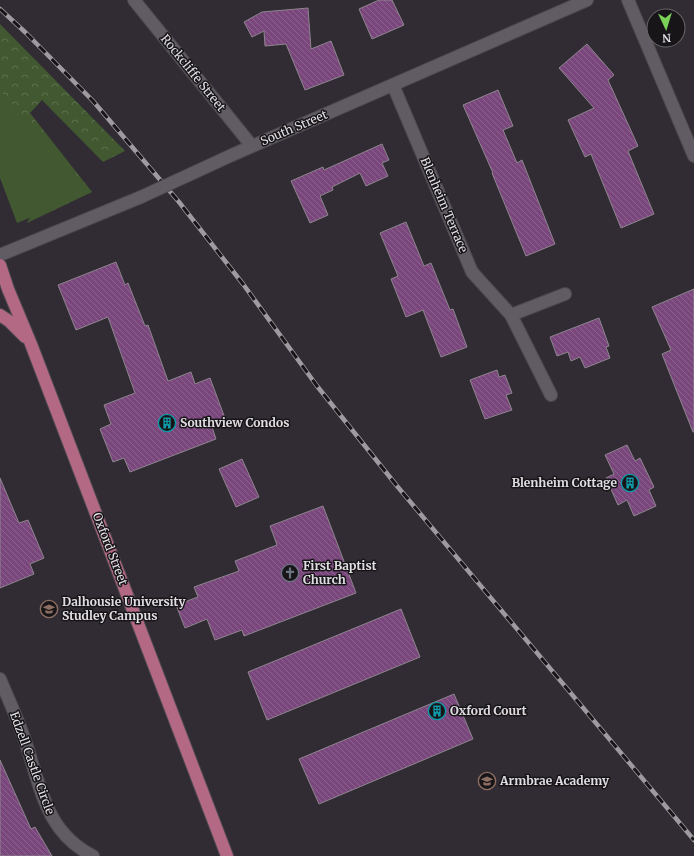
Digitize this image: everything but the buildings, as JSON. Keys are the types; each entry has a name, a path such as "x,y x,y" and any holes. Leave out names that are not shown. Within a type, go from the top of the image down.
{"main road":[{"name":"Oxford Street","path":"0,265 227,856"},
{"path":"0,315 9,320 31,344"}],"street":[{"name":"Rockcliffe Street","path":"134,0 252,146"},
{"name":"South Street","path":"0,255 141,197 252,146 587,0"},
{"path":"628,0 694,156"},
{"name":"Blenheim Terrace","path":"393,85 472,272 511,315 552,395"},
{"path":"511,315 565,294"},
{"name":"Edzell Castle Circle","path":"0,679 21,730 39,787 54,822 74,844 93,856"}],"green space":[{"path":"0,24 125,151 103,162 42,100 30,113 92,192 27,223 31,216 0,178"},
{"path":"0,91 92,192 17,223 0,178"}],"railway":[{"path":"0,9 26,33 93,101 179,202 243,284 317,386 397,486 694,840"}],"place":[{"name":"Southview Condos","path":"167,423"},
{"name":"Blenheim Cottage","path":"630,483"},
{"name":"First Baptist Church","path":"290,573"},
{"name":"Dalhousie University Studley Campus","path":"49,609"},
{"name":"Oxford Court","path":"437,711"},
{"name":"Armbrae Academy","path":"487,781"}]}
